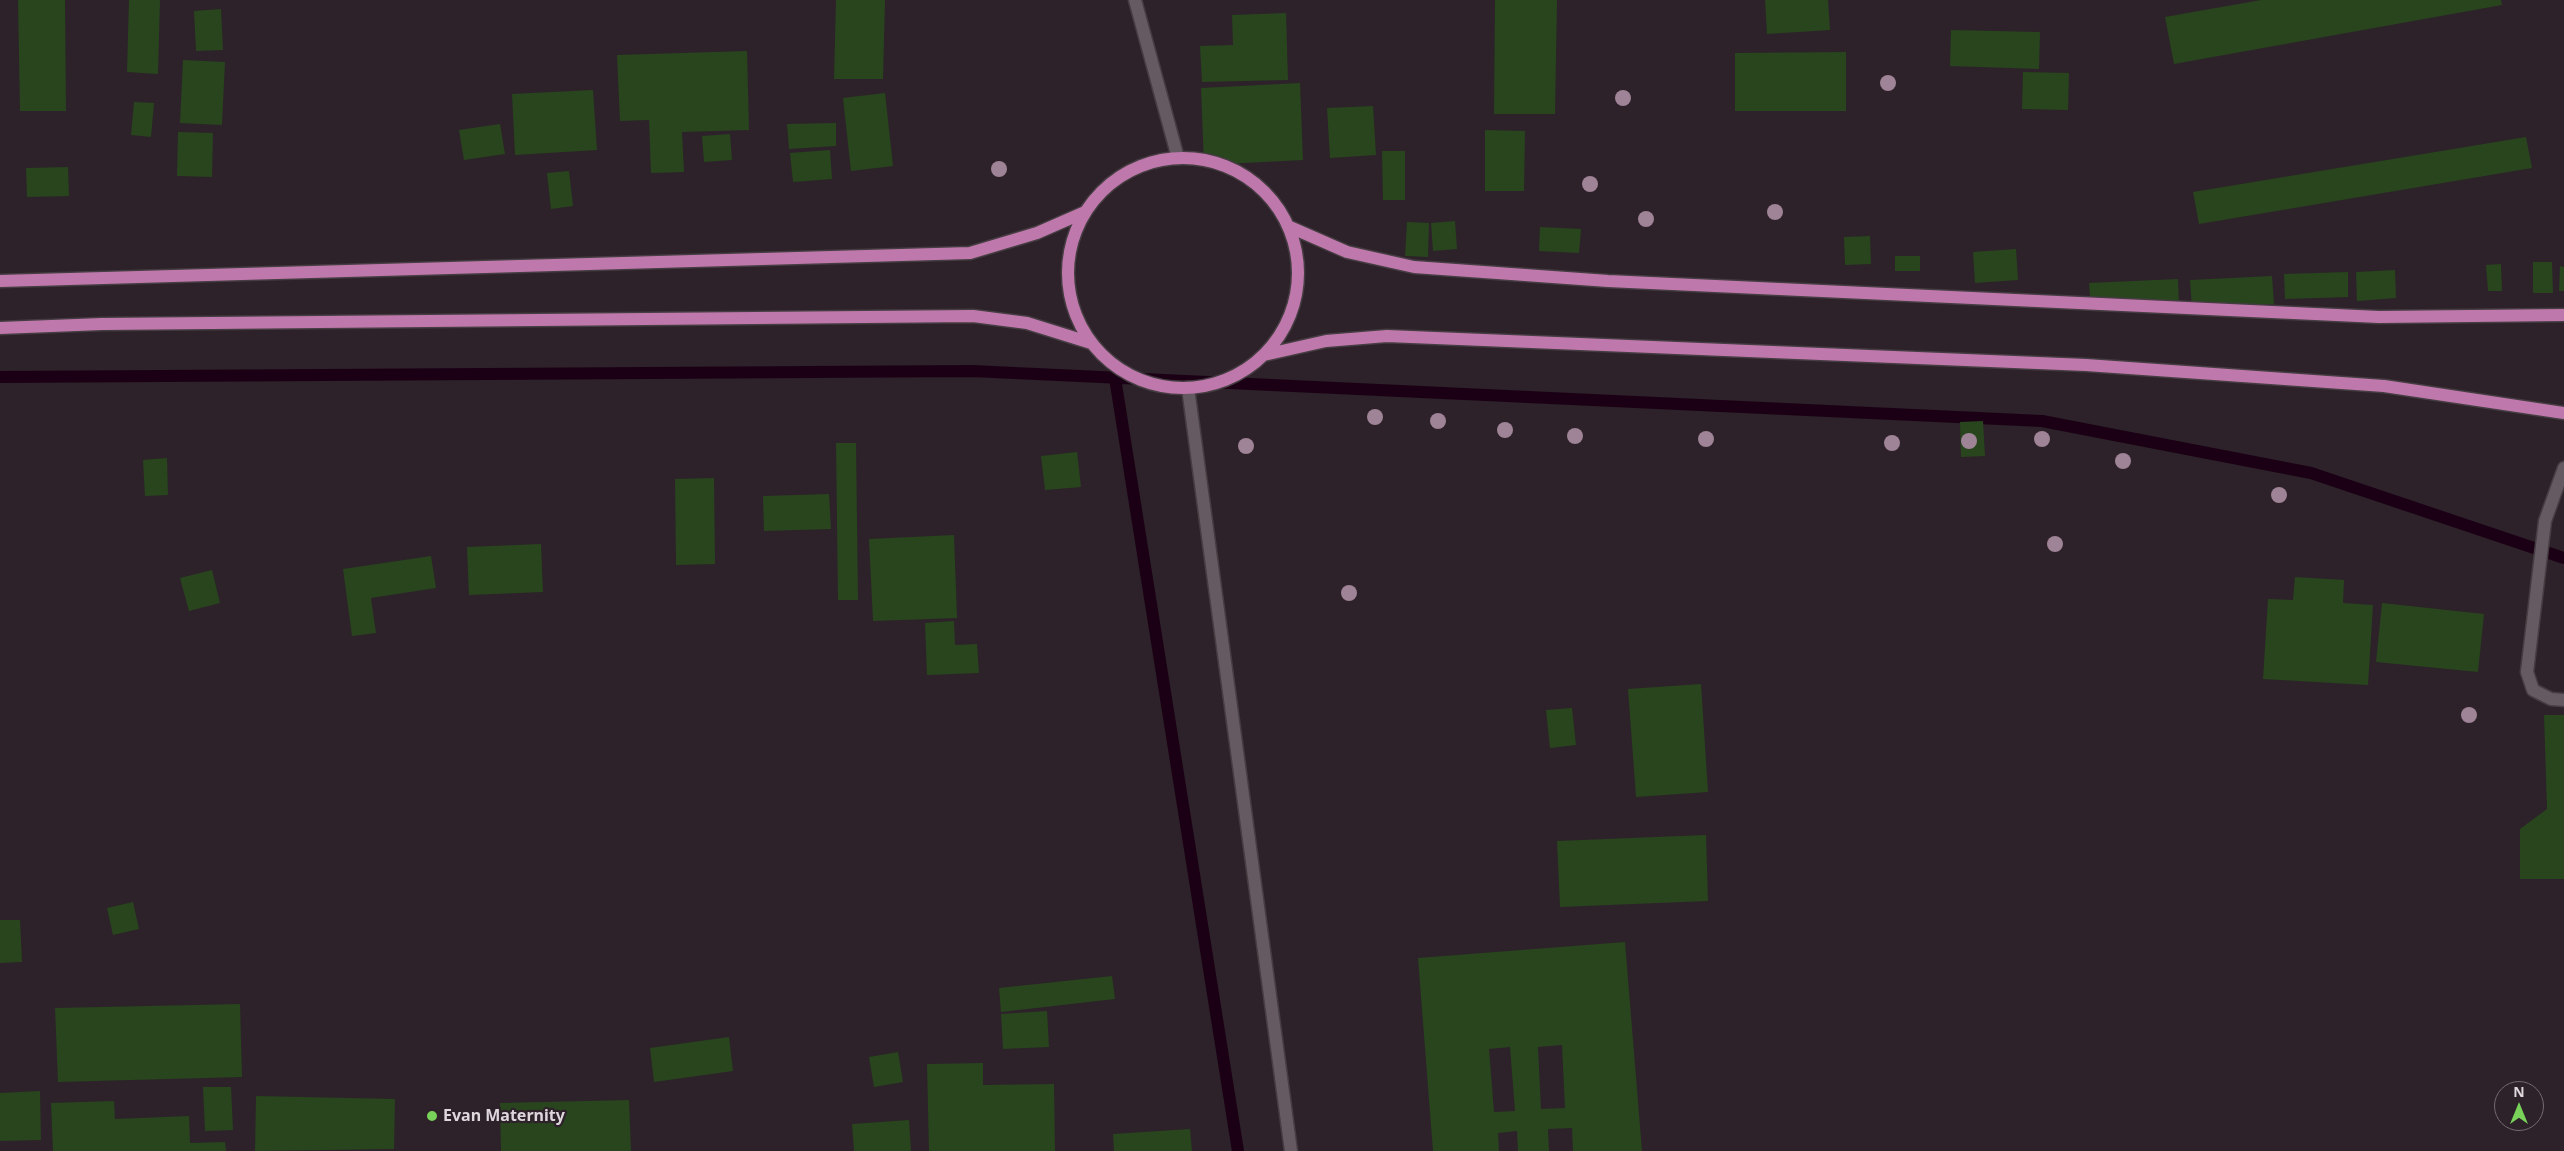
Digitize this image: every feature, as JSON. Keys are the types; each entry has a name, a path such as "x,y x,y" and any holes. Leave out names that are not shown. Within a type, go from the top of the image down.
{"main road":[{"path":"1178,158 1206,160 1233,169 1256,183 1276,203 1290,227 1298,254 1297,291 1293,309 1282,334 1264,355 1242,372 1216,383 1188,388 1161,386 1134,377 1110,362 1091,343 1077,318 1069,292 1068,264 1073,237 1085,212 1103,190 1125,173 1150,162 1178,158"},
{"path":"0,281 970,253 1037,233 1085,212"},
{"path":"1290,227 1347,252 1414,267 1608,281 2379,317 2564,315"},
{"path":"0,328 112,324 973,316 1027,323 1091,343"},
{"path":"1264,355 1326,340 1387,336 2086,365 2384,386 2564,413"}],"street":[{"path":"1136,0 1178,158"},
{"path":"1188,388 1291,1151"},
{"path":"2564,468 2545,521 2527,672 2533,690 2551,699 2564,700"}],"building":[{"path":"18,0 65,0 66,111 20,111"},
{"path":"129,0 160,0 158,74 127,72"},
{"path":"836,0 885,0 883,79 834,79"},
{"path":"1495,0 1557,0 1555,114 1494,114"},
{"path":"1765,0 1828,0 1830,30 1767,34"},
{"path":"2261,0 2501,0 2502,5 2174,64 2165,17"},
{"path":"221,9 223,50 196,51 194,11"},
{"path":"1286,13 1288,80 1202,82 1200,46 1233,45 1232,15"},
{"path":"1951,30 2040,32 2039,69 1950,66"},
{"path":"747,51 749,130 682,132 684,172 651,173 649,120 620,121 617,55"},
{"path":"1846,52 1846,111 1735,111 1735,53"},
{"path":"183,60 225,62 222,125 180,123"},
{"path":"2023,72 2069,73 2068,110 2022,109"},
{"path":"1300,83 1303,160 1204,165 1201,88"},
{"path":"593,90 597,150 515,155 512,94"},
{"path":"885,93 893,166 851,171 843,98"},
{"path":"134,102 154,103 151,137 131,135"},
{"path":"1373,106 1376,155 1330,158 1327,108"},
{"path":"836,123 836,146 789,149 787,124"},
{"path":"500,124 505,154 464,160 459,130"},
{"path":"1485,130 1525,131 1524,191 1485,191"},
{"path":"178,132 213,133 212,177 177,176"},
{"path":"730,134 732,160 704,162 702,136"},
{"path":"2526,137 2532,168 2199,224 2193,192"},
{"path":"830,150 832,179 793,182 790,153"},
{"path":"1382,151 1405,151 1405,200 1383,200"},
{"path":"68,167 69,196 27,197 26,168"},
{"path":"569,171 573,206 551,209 547,173"},
{"path":"1455,221 1457,249 1433,251 1431,223"},
{"path":"1407,222 1429,223 1428,257 1405,256"},
{"path":"1540,227 1581,229 1579,253 1539,251"},
{"path":"1870,236 1871,264 1845,265 1844,237"},
{"path":"2016,249 2018,280 1975,283 1973,252"},
{"path":"1895,256 1920,256 1920,271 1895,271"},
{"path":"2533,262 2552,262 2553,293 2533,293"},
{"path":"2501,264 2502,291 2488,291 2486,265"},
{"path":"2560,266 2564,267 2564,291 2559,291"},
{"path":"2395,270 2396,298 2357,301 2356,272"},
{"path":"2348,272 2348,297 2285,299 2284,274"},
{"path":"2272,276 2274,304 2192,308 2190,280"},
{"path":"2178,279 2179,305 2091,309 2089,283"},
{"path":"1983,421 1985,456 1961,457 1960,422"},
{"path":"836,443 856,443 858,600 838,600"},
{"path":"1077,452 1081,487 1045,490 1041,456"},
{"path":"167,458 168,495 145,496 143,460"},
{"path":"714,478 715,564 676,565 675,479"},
{"path":"829,494 831,529 764,531 763,496"},
{"path":"954,535 957,618 873,621 869,539"},
{"path":"541,544 543,592 469,595 467,547"},
{"path":"431,556 436,588 371,598 376,633 352,636 343,569"},
{"path":"212,570 220,603 189,611 180,578"},
{"path":"2295,577 2344,580 2343,603 2373,605 2368,685 2263,679 2268,599 2293,600"},
{"path":"2382,603 2484,614 2478,672 2376,662"},
{"path":"954,621 955,645 977,644 979,673 927,675 925,623"},
{"path":"1701,684 1708,792 1636,797 1628,689"},
{"path":"1572,708 1576,745 1550,748 1546,710"},
{"path":"2544,715 2564,715 2564,879 2520,879 2520,829 2547,809"},
{"path":"1706,835 1708,901 1560,907 1557,841"},
{"path":"133,902 139,929 113,935 107,908"},
{"path":"0,920 20,920 22,962 0,963"},
{"path":"1625,942 1642,1151 1573,1151 1572,1128 1548,1129 1549,1151 1518,1151 1517,1131 1498,1133 1499,1151 1433,1151 1418,958","holes":["1562,1045 1565,1108 1541,1109 1538,1047","1510,1047 1515,1111 1494,1112 1489,1049"]},
{"path":"1112,976 1115,999 1001,1012 999,988"},
{"path":"240,1004 242,1077 58,1082 55,1008"},
{"path":"1047,1011 1049,1047 1003,1049 1001,1014"},
{"path":"729,1037 733,1071 654,1082 650,1048"},
{"path":"898,1052 903,1082 874,1087 869,1057"},
{"path":"983,1063 983,1085 1054,1084 1055,1151 929,1151 927,1064"},
{"path":"203,1087 231,1087 233,1130 205,1131"},
{"path":"40,1091 41,1140 0,1141 0,1093"},
{"path":"256,1096 395,1099 394,1149 255,1151"},
{"path":"629,1100 631,1151 501,1151 500,1103"},
{"path":"114,1101 115,1119 189,1116 190,1143 225,1142 226,1151 53,1151 51,1103"},
{"path":"909,1120 911,1151 854,1151 852,1124"},
{"path":"1190,1129 1192,1151 1114,1151 1113,1134"}],"waterway":[{"path":"0,377 972,371 2042,421 2311,473 2564,558"},
{"path":"1115,378 1238,1151"}],"place":[{"name":"Evan Maternity","path":"432,1116"}]}
